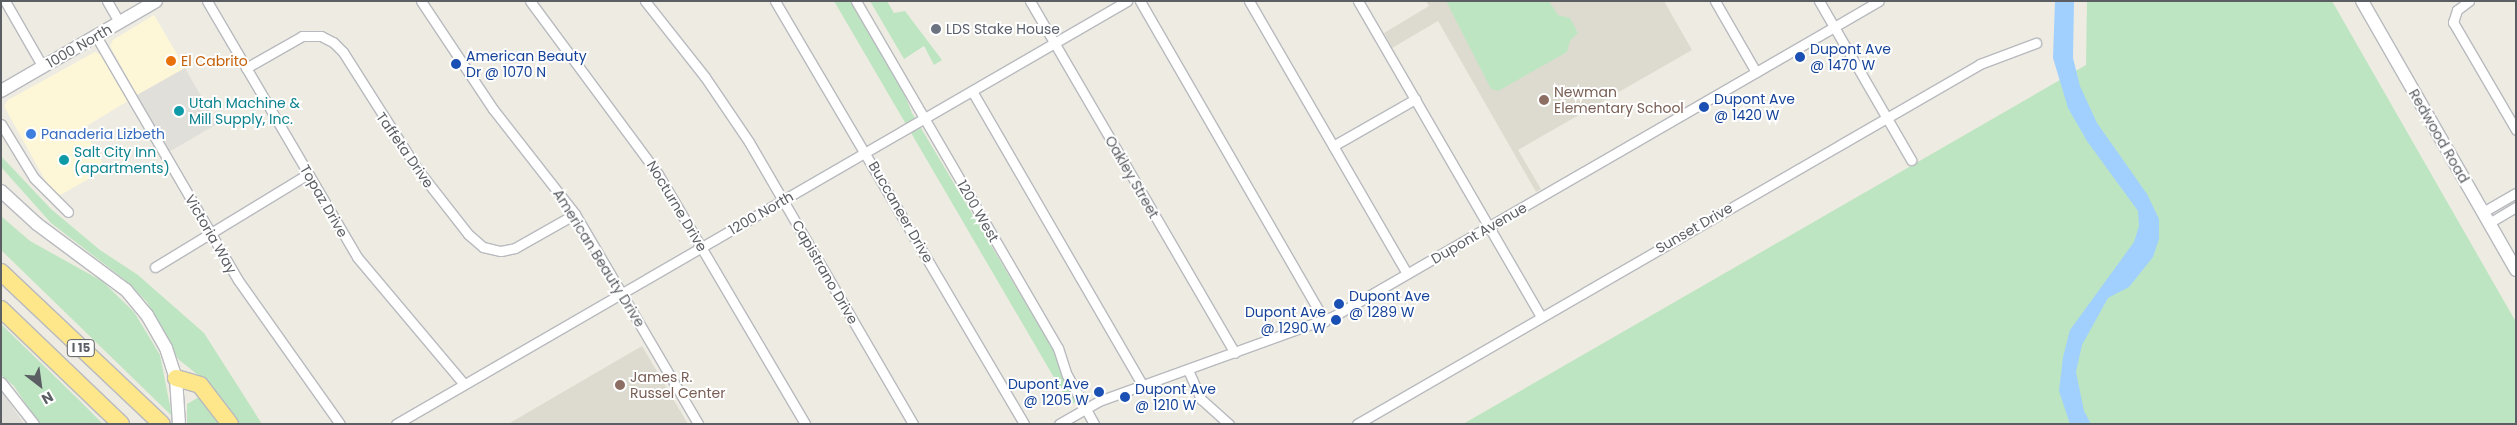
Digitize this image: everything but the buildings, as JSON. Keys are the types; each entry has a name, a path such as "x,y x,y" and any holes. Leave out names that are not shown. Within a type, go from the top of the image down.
{"highway":[{"name":"I 15","path":"1,272 162,424"},
{"name":"I 15","path":"1,308 121,424"},
{"path":"176,378 200,385 230,424"}],"main road":[{"name":"1000 North","path":"1,91 156,1"},
{"name":"Redwood Road","path":"2362,1 2516,270"},
{"path":"1,191 37,224 126,290 157,331 176,378 179,424"}],"street":[{"path":"5,1 43,67"},
{"path":"107,1 119,22"},
{"name":"Topaz Drive","path":"207,1 365,269 464,384"},
{"name":"American Beauty Drive","path":"421,1 481,92 574,214 698,424"},
{"name":"Nocturne Drive","path":"530,1 640,147 702,247 805,424"},
{"name":"Capistrano Drive","path":"646,1 718,95 783,200 913,424"},
{"name":"Buccaneer Drive","path":"775,1 866,152 1024,424"},
{"name":"1200 West","path":"856,1 1058,348 1094,424"},
{"name":"Oakley Street","path":"1030,1 1234,353"},
{"name":"1200 North","path":"396,424 1127,1"},
{"path":"1140,1 1325,321"},
{"path":"1249,1 1408,274"},
{"path":"1358,1 1541,317"},
{"path":"1715,1 1756,72"},
{"path":"1819,1 1911,160"},
{"name":"Dupont Avenue","path":"1059,424 1086,408 1325,321 1879,1"},
{"path":"2470,1 2457,10 2454,22 2516,130"},
{"name":"Victoria Way","path":"96,36 250,299 340,424"},
{"name":"Taffeta Drive","path":"246,68 302,36 321,36 333,42 343,52 418,170 468,234 483,247 501,251 515,248 574,214"},
{"name":"Sunset Drive","path":"1357,424 1990,58 2036,43"},
{"path":"972,91 1143,386"},
{"path":"1333,146 1415,99"},
{"path":"1,124 34,178 68,212"},
{"path":"154,267 308,174"},
{"path":"2486,218 2516,194"},
{"path":"2486,218 2516,207"},
{"path":"1188,370 1201,399 1230,424"},
{"path":"1,382 34,424"}],"shaded area":[{"name":"Newman Elementary School","path":"1426,1 1664,1 1692,50 1518,150 1541,189 1536,192 1438,21 1392,48 1384,33 1429,6"},
{"path":"154,15 185,68 137,95 110,46 113,40"},
{"path":"95,52 101,55 128,101 83,128 106,169 55,198 4,106 8,100"},
{"path":"185,68 217,124 169,152 137,95"},
{"name":"James R. Russel Center","path":"642,346 688,424 508,424"},
{"path":"1,390 24,424 1,424"}],"green space":[{"path":"834,1 850,1 904,93 912,113 1057,356 1061,372 1077,401 1070,405"},
{"path":"870,1 887,1 894,13 905,11 942,60 934,65 924,46 904,59"},
{"path":"1446,1 1549,1 1558,15 1570,18 1578,33 1570,41 1567,52 1498,91 1491,89"},
{"path":"2087,1 2332,1 2516,322 2516,424 1463,424 2086,65"},
{"path":"1,156 51,209 100,250 138,275 204,333 262,424 237,424 213,387 178,359 147,302 125,280 51,223 1,167"},
{"path":"1,216 30,241 102,281 134,312 160,355 172,416 1,250"},
{"path":"1,324 103,424 39,424 14,386 1,375"},
{"path":"199,397 202,398 222,424 187,424 187,404"}],"water":[{"path":"2055,1 2074,1 2073,58 2080,86 2097,123 2147,194 2159,219 2159,239 2153,257 2129,287 2108,298 2082,345 2076,372 2084,411 2091,424 2070,424 2059,391 2063,357 2070,330 2134,242 2139,226 2138,211 2087,141 2068,108 2053,58"}],"place":[{"name":"LDS Stake House","path":"936,29"},
{"name":"Dupont Ave @ 1470 W","path":"1800,57"},
{"name":"El Cabrito","path":"171,61"},
{"name":"American Beauty Dr @ 1070 N","path":"456,64"},
{"name":"Newman Elementary School","path":"1544,100"},
{"name":"Dupont Ave @ 1420 W","path":"1704,107"},
{"name":"Utah Machine & Mill Supply, Inc.","path":"179,111"},
{"name":"Panaderia Lizbeth","path":"31,134"},
{"name":"Salt City Inn (apartments)","path":"64,160"},
{"name":"Dupont Ave @ 1289 W","path":"1339,304"},
{"name":"Dupont Ave @ 1290 W","path":"1336,320"},
{"name":"James R. Russel Center","path":"620,385"},
{"name":"Dupont Ave @ 1205 W","path":"1099,392"},
{"name":"Dupont Ave @ 1210 W","path":"1125,397"}]}
